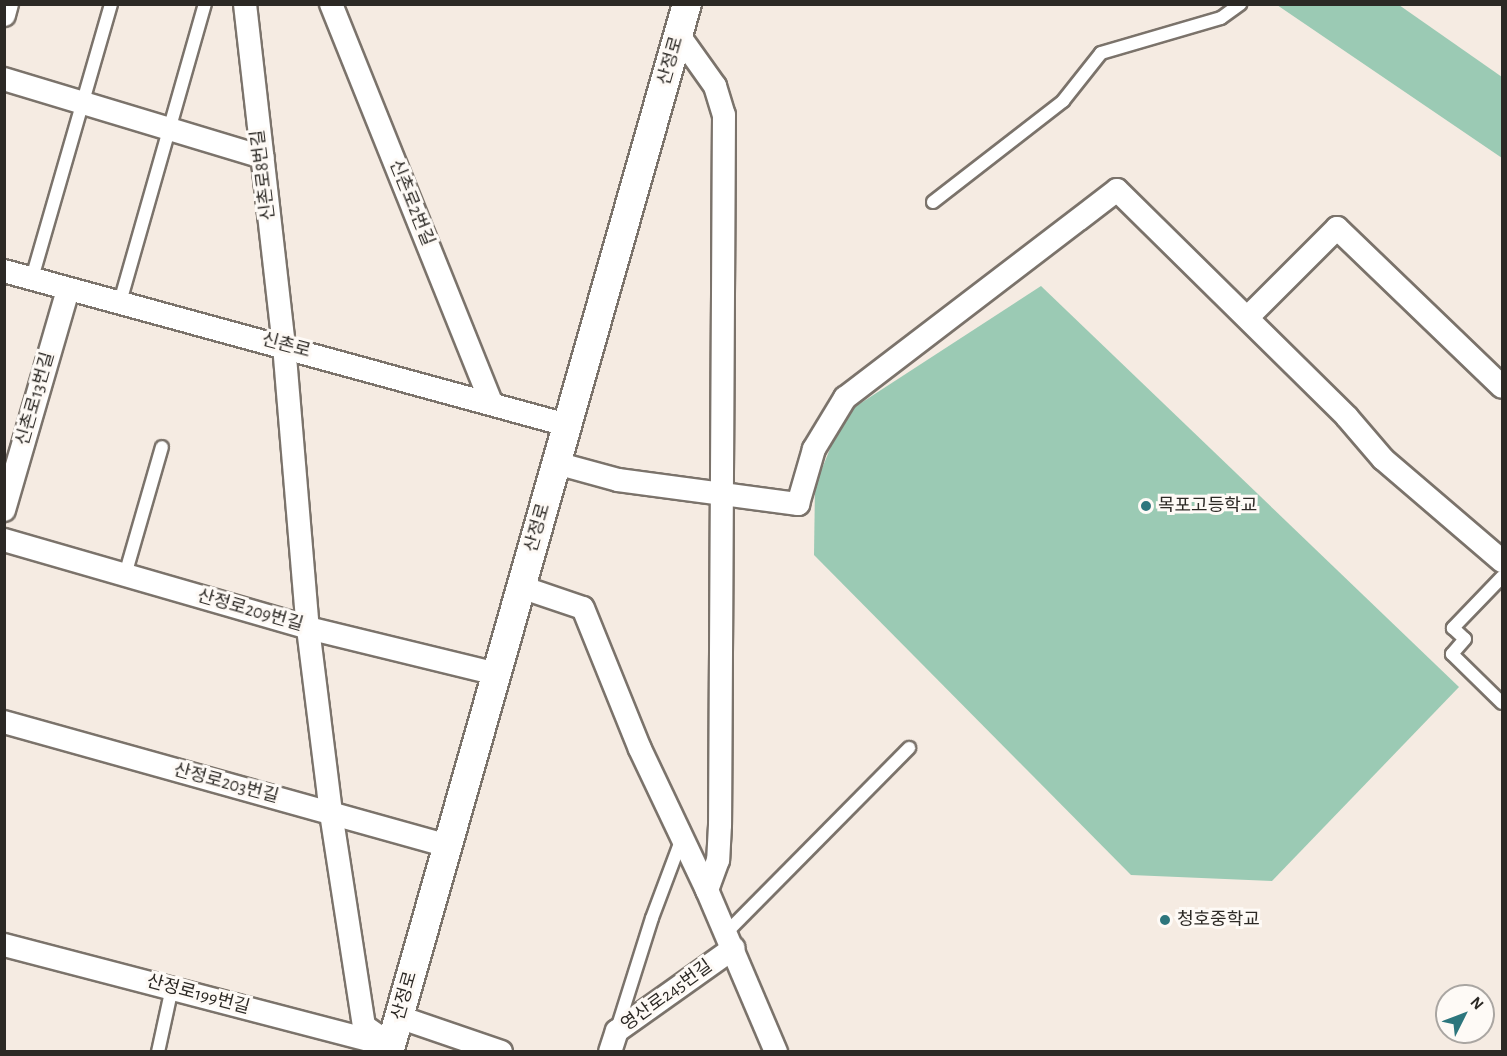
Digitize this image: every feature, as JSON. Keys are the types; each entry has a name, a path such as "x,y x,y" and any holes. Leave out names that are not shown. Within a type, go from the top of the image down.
{"street":[{"path":"4,15 7,4"},
{"name":"신촌로8번길","path":"244,4 284,345 308,628 331,813 364,1026 390,1048"},
{"name":"신촌로2번길","path":"331,4 491,402"},
{"name":"산정로","path":"390,1048 687,4"},
{"path":"678,34 715,86 724,115 720,825 718,860 707,890"},
{"path":"4,79 262,157"},
{"path":"556,463 618,480 798,504 814,448 845,398 1117,190 1248,318 1383,459 1503,561"},
{"path":"1248,318 1337,228 1503,387"},
{"name":"신촌로","path":"4,271 284,345 567,425"},
{"name":"신촌로13번길","path":"4,510 68,289"},
{"name":"산정로209번길","path":"4,540 308,628 497,674"},
{"path":"521,587 583,608 640,749 730,940 776,1052"},
{"name":"산정로203번길","path":"4,722 448,846"},
{"name":"영산로245번길","path":"614,1041 730,940"},
{"name":"산정로199번길","path":"4,945 390,1048"},
{"path":"399,1017 501,1052"}],"lane":[{"path":"32,278 111,4"},
{"path":"120,302 205,4"},
{"path":"933,202 1063,100 1101,53 1221,18 1240,4"},
{"path":"125,575 162,447"},
{"path":"1503,577 1454,628 1465,639 1452,654 1503,703"},
{"path":"730,940 909,748"},
{"path":"614,1041 652,918 682,837"},
{"path":"158,1052 172,988"}],"green space":[{"path":"1277,5 1399,5 1502,77 1502,158"},
{"path":"1041,286 1459,687 1272,881 1131,875 814,555 815,486 844,414"}],"place":[{"name":"목포고등학교","path":"1146,506"},
{"name":"청호중학교","path":"1165,920"}]}
